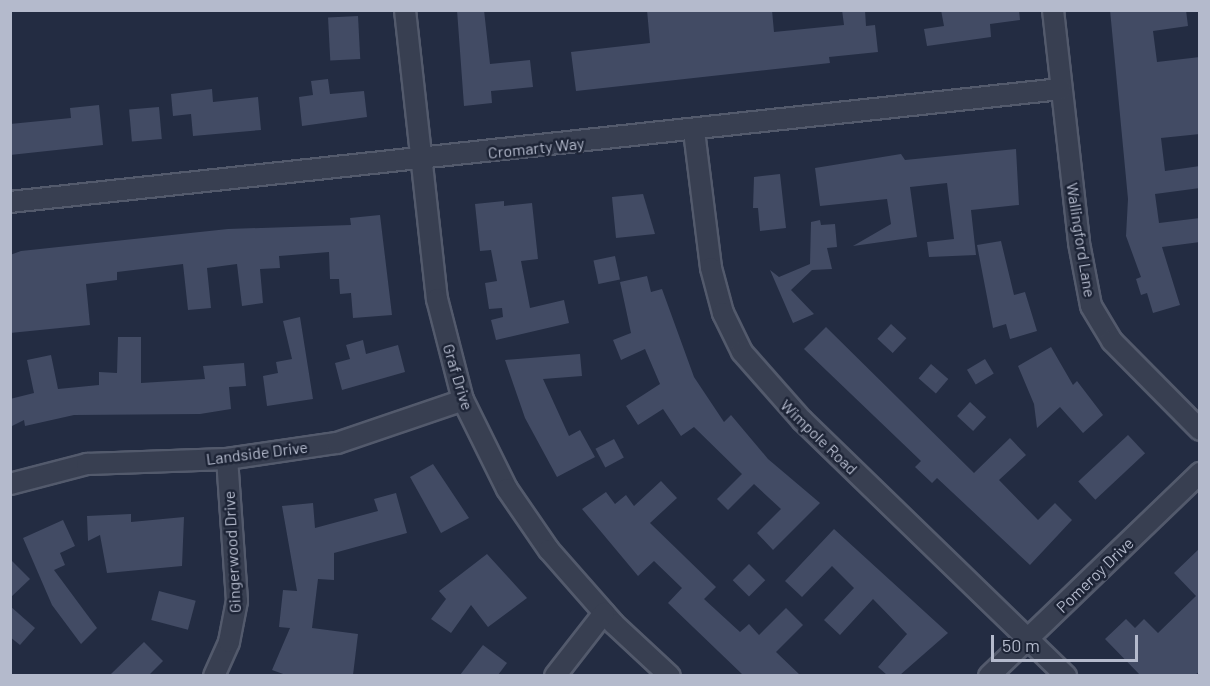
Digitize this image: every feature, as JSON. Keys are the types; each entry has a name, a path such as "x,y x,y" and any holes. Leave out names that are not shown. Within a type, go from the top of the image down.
{"street":[{"name":"Graf Drive","path":"405,10 437,299 463,400 527,520 604,613 670,675"},
{"name":"Wallingford Lane","path":"1053,10 1061,89 1091,306 1112,341 1200,430"},
{"name":"Cromarty Way","path":"10,202 421,161 1061,89"},
{"name":"Wimpole Road","path":"694,131 711,268 723,313 742,352 795,413 1066,675"},
{"name":"Landside Drive","path":"10,484 87,464 227,459 337,443 463,400"},
{"name":"Gingerwood Drive","path":"213,675 229,642 237,601 227,459"},
{"name":"Pomeroy Drive","path":"989,675 1200,473"},
{"path":"555,675 604,613"}],"building":[{"path":"457,10 484,10 490,64 530,60 533,87 491,91 492,103 464,106"},
{"path":"647,10 772,10 774,32 844,25 842,10 865,10 866,26 875,25 878,52 829,57 830,63 576,91 571,52 650,43"},
{"path":"941,10 1019,10 1020,20 990,24 991,37 927,46 924,29 944,26"},
{"path":"1110,10 1186,10 1188,26 1153,31 1157,62 1200,57 1200,134 1161,138 1165,171 1200,166 1200,188 1155,194 1159,223 1200,218 1200,242 1162,247 1180,305 1153,313 1147,293 1141,295 1136,279 1141,277 1126,236 1128,199"},
{"path":"358,16 360,59 330,61 328,18"},
{"path":"328,79 330,94 364,91 367,117 302,126 299,97 313,95 311,81"},
{"path":"212,89 213,102 258,97 261,130 193,136 191,114 173,116 171,94"},
{"path":"99,105 103,145 10,155 10,124 71,118 70,108"},
{"path":"159,107 162,139 132,141 129,110"},
{"path":"1016,149 1019,205 971,210 976,255 929,257 927,242 954,239 947,183 910,187 917,237 853,246 891,224 887,199 820,206 815,168 901,154 905,160"},
{"path":"780,174 786,228 760,231 758,208 753,208 754,177"},
{"path":"643,194 655,234 616,238 612,197"},
{"path":"504,201 504,206 532,203 538,259 521,261 530,308 564,300 569,323 496,340 491,320 503,317 502,308 489,309 485,283 497,281 491,250 480,251 475,204"},
{"path":"380,215 392,315 353,318 351,293 340,294 339,279 330,279 329,252 279,256 280,268 260,269 263,303 242,306 237,264 207,268 211,308 188,310 183,264 117,272 117,280 86,284 90,325 10,333 10,255 21,251 228,229 351,225 350,218"},
{"path":"820,220 821,225 835,224 837,247 827,248 832,269 812,270 791,290 814,314 793,323 770,270 779,277 810,264 811,222"},
{"path":"1001,241 1014,295 1025,292 1037,331 1010,339 1006,324 993,328 977,245"},
{"path":"615,256 620,279 598,284 593,261"},
{"path":"647,276 651,292 662,289 694,377 724,422 731,415 768,459 820,503 773,550 757,533 781,509 754,484 728,510 717,499 742,474 694,427 681,436 663,409 638,425 626,406 660,384 645,349 621,360 613,340 631,333 620,282"},
{"path":"300,317 313,399 267,406 263,376 278,373 276,362 292,359 283,321"},
{"path":"891,324 906,338 893,353 877,339"},
{"path":"826,327 974,473 1010,438 1026,455 999,480 1038,520 1055,503 1072,520 1030,565 937,478 932,483 915,467 921,461 804,349"},
{"path":"118,337 141,337 141,383 205,379 203,366 244,363 246,386 229,387 231,409 200,414 74,415 25,426 24,420 10,427 10,399 34,393 27,360 51,355 58,389 99,385 99,372 117,373"},
{"path":"363,340 366,354 398,345 405,372 342,390 335,363 350,359 346,345"},
{"path":"1051,347 1073,385 1077,381 1103,415 1083,433 1060,407 1037,428 1034,404 1018,366"},
{"path":"580,354 582,376 543,379 569,436 580,430 595,457 557,477 525,418 505,360"},
{"path":"985,359 994,374 976,384 967,370"},
{"path":"931,364 948,379 936,393 919,378"},
{"path":"970,402 986,417 973,431 957,416"},
{"path":"1128,435 1145,453 1095,500 1078,481"},
{"path":"614,439 624,458 605,467 595,449"},
{"path":"433,464 469,518 441,533 410,477"},
{"path":"661,481 677,498 650,523 716,587 704,599 740,632 749,624 759,635 786,608 803,625 776,652 800,675 743,675 668,603 682,588 654,561 638,576 582,509 606,492 615,504 626,495 634,506"},
{"path":"396,493 407,533 334,553 334,580 318,579 312,628 358,634 353,675 286,675 272,670 290,628 279,627 283,590 297,591 282,506 313,503 315,528 378,511 374,499"},
{"path":"131,514 131,522 184,517 182,566 107,573 100,535 88,541 87,516"},
{"path":"63,520 75,546 60,553 65,565 54,570 97,628 81,644 52,605 23,538"},
{"path":"834,529 948,633 900,675 887,675 878,667 907,634 873,599 840,635 824,620 854,588 832,566 802,597 785,581"},
{"path":"1200,548 1200,671 1195,675 1140,675 1105,639 1126,619 1135,628 1144,619 1158,633 1196,596 1174,573"},
{"path":"487,554 527,598 488,627 471,605 451,633 431,619 446,599 439,591"},
{"path":"10,559 30,579 10,598"},
{"path":"749,564 765,580 749,597 733,580"},
{"path":"159,591 196,601 188,630 151,620"},
{"path":"10,606 35,628 20,645 10,637"},
{"path":"144,642 163,661 149,675 110,675"},
{"path":"483,645 507,663 498,675 460,675"}]}
